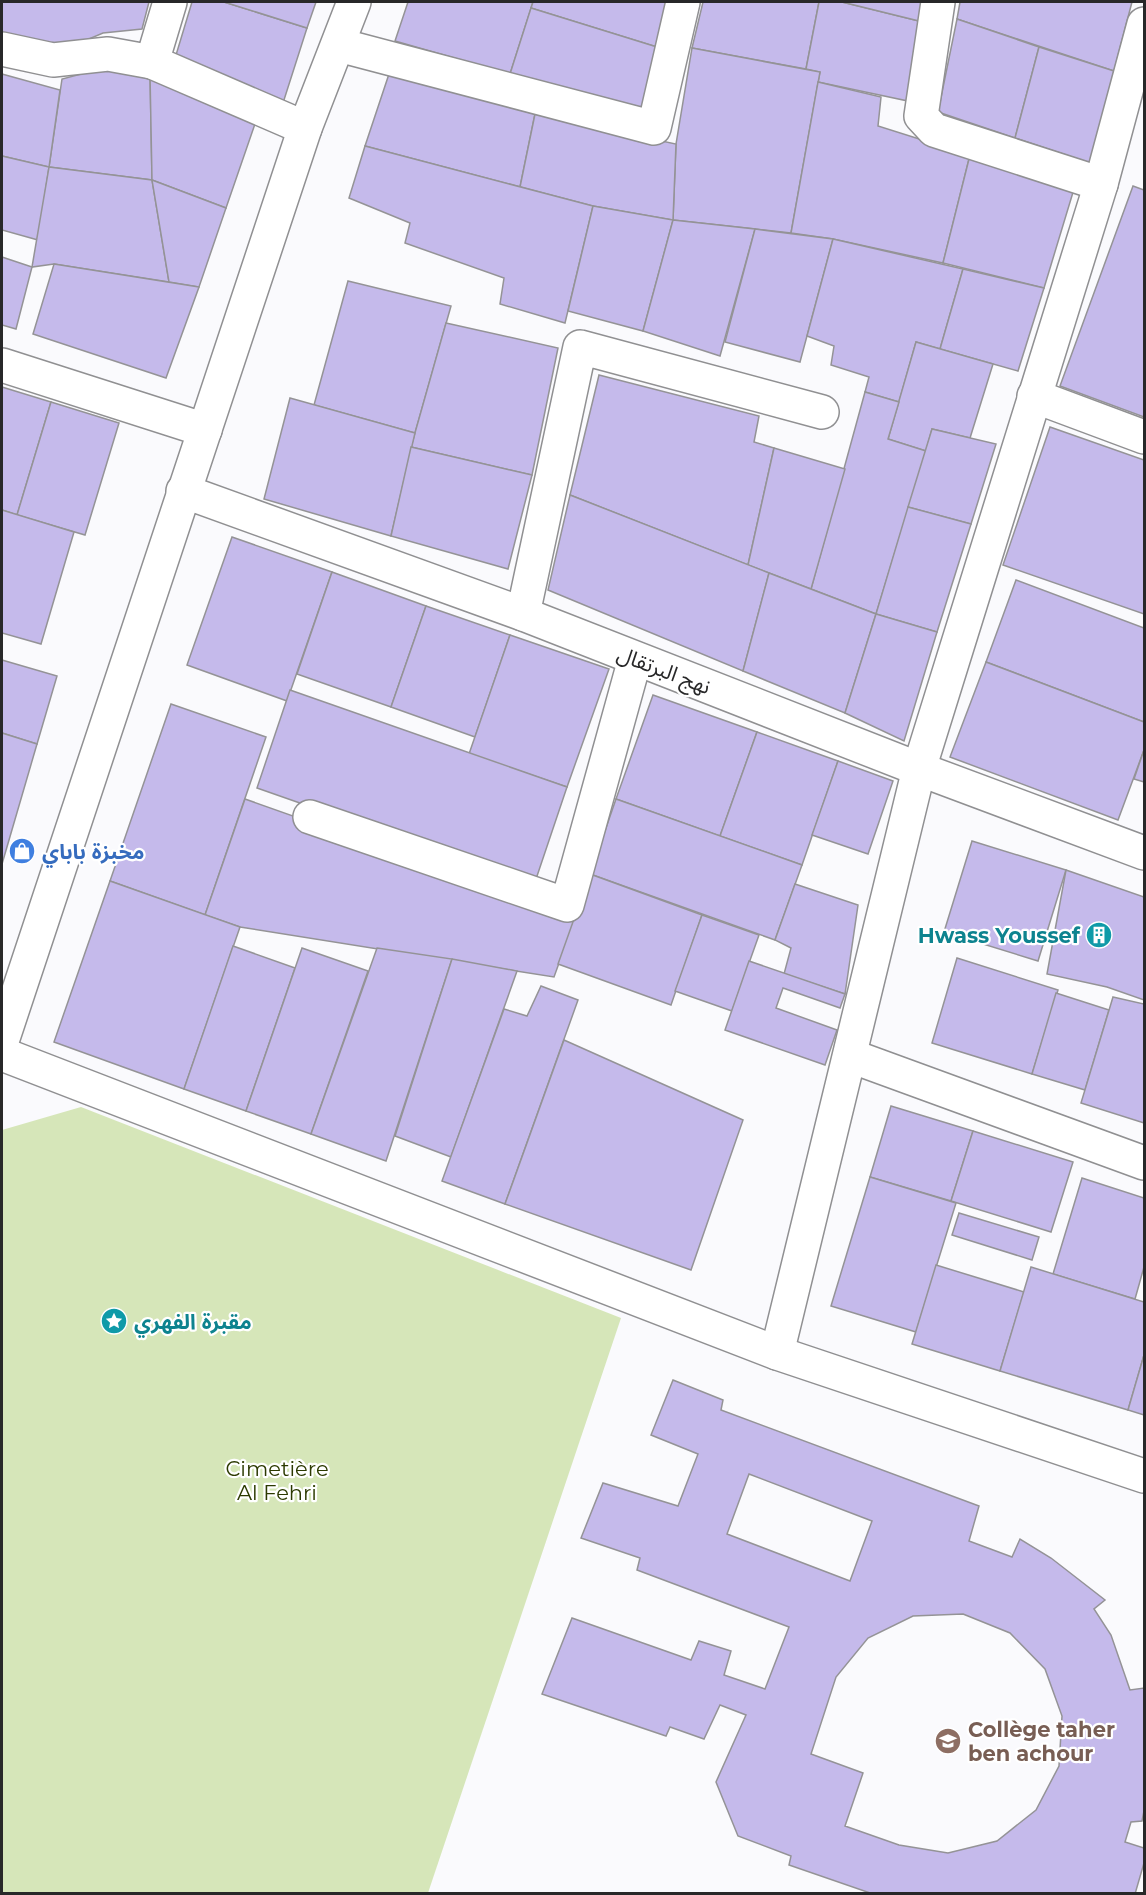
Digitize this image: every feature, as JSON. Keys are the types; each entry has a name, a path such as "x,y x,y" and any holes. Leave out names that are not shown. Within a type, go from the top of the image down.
{"street":[{"path":"152,62 171,2"},
{"path":"2,1041 305,128 354,2"},
{"path":"339,45 654,128 683,2"},
{"path":"938,2 921,116 934,130 1101,184"},
{"path":"777,1353 851,1056 883,911 920,769 1101,184 1144,24"},
{"path":"2,49 53,60 108,54 152,62 305,128"},
{"path":"523,614 580,347 822,412"},
{"path":"2,365 205,430"},
{"path":"1035,396 1144,437"},
{"name":"نهج البرتقال","path":"183,491 523,614 920,769 1144,853"},
{"path":"310,817 567,905 635,659"},
{"path":"2,1054 777,1353 1144,1476"},
{"path":"851,1056 1144,1163"}],"green space":[{"name":"Cimetière Al Fehri","path":"81,1107 621,1318 428,1893 2,1893 2,1130"}],"building":[{"path":"2,2 149,2 142,29 103,33 63,50 2,34"},
{"path":"192,2 224,2 307,28 283,103 176,55"},
{"path":"224,2 316,2 307,28"},
{"path":"408,2 533,2 510,74 395,41"},
{"path":"533,2 668,2 657,47 531,8"},
{"path":"703,2 819,2 806,69 692,48"},
{"path":"819,2 842,2 919,21 908,101 818,82 820,72 806,69"},
{"path":"842,2 923,2 919,21"},
{"path":"960,2 1132,2 1114,71 957,19"},
{"path":"531,8 657,47 641,111 510,74"},
{"path":"957,19 1039,47 1015,138 938,112"},
{"path":"1039,47 1114,71 1090,163 1015,138"},
{"path":"692,48 820,72 791,233 673,220 676,144"},
{"path":"100,69 150,74 152,180 49,167 62,79"},
{"path":"2,74 60,90 49,167 2,156"},
{"path":"150,74 256,121 226,208 152,180"},
{"path":"389,74 535,114 520,187 365,146"},
{"path":"818,82 881,97 878,126 970,155 943,263 833,239 791,233"},
{"path":"535,114 676,144 673,220 593,206 520,187"},
{"path":"365,146 593,206 565,323 500,304 504,278 405,243 410,223 349,198"},
{"path":"970,155 1074,189 1044,288 943,263"},
{"path":"2,156 49,167 38,240 2,230"},
{"path":"49,167 152,180 169,282 54,264 32,267"},
{"path":"152,180 226,208 199,287 169,282"},
{"path":"1133,186 1144,190 1144,417 1060,386"},
{"path":"593,206 673,220 643,331 568,311"},
{"path":"673,220 755,229 720,356 643,331"},
{"path":"755,229 833,239 800,362 725,342"},
{"path":"833,239 963,269 940,349 916,342 899,402 865,392 869,377 831,365 834,346 807,336"},
{"path":"2,257 32,267 16,329 2,325"},
{"path":"54,264 199,287 166,378 33,334"},
{"path":"963,269 1044,288 1018,371 940,349"},
{"path":"348,281 451,306 415,433 314,405"},
{"path":"446,323 558,348 532,475 411,447"},
{"path":"916,342 993,364 970,438 932,429 926,451 888,439"},
{"path":"599,375 759,416 754,442 774,448 748,565 570,495"},
{"path":"2,387 51,402 17,515 2,510"},
{"path":"865,392 899,402 888,439 926,451 876,614 811,589"},
{"path":"290,398 415,433 391,536 264,499"},
{"path":"51,402 119,423 85,535 17,515"},
{"path":"1050,427 1144,460 1144,614 1003,565"},
{"path":"932,429 996,444 971,524 908,507"},
{"path":"411,447 532,475 508,569 391,536"},
{"path":"774,448 845,469 811,589 748,565"},
{"path":"570,495 769,573 743,671 548,590"},
{"path":"908,507 971,524 937,632 876,614"},
{"path":"2,510 74,532 41,644 2,633"},
{"path":"232,537 332,572 287,701 187,665"},
{"path":"332,572 426,606 391,707 297,674"},
{"path":"769,573 876,614 845,713 743,671"},
{"path":"1016,580 1144,628 1144,722 986,662"},
{"path":"426,606 510,635 475,737 391,707"},
{"path":"876,614 937,632 904,741 845,713"},
{"path":"510,635 609,669 567,787 469,754"},
{"path":"2,660 57,676 37,744 2,733"},
{"path":"986,662 1144,722 1144,750 1118,820 950,757"},
{"path":"290,690 567,787 534,885 257,788"},
{"path":"653,695 757,732 720,836 616,799"},
{"path":"171,704 266,737 205,915 110,881"},
{"path":"757,732 838,761 802,865 720,836"},
{"path":"2,733 37,744 2,864"},
{"path":"1144,750 1144,782 1134,779"},
{"path":"838,761 893,781 868,854 812,835"},
{"path":"245,799 576,916 554,977 240,927 205,915"},
{"path":"616,799 802,865 775,940 590,874"},
{"path":"972,841 1066,870 1038,961 944,932"},
{"name":"Hwass Youssef","path":"1066,870 1144,897 1144,1000 1107,987 1047,974"},
{"path":"590,874 702,915 671,1005 558,964"},
{"path":"110,881 240,927 184,1089 54,1042"},
{"path":"795,884 858,905 845,994 784,974 791,948 775,940"},
{"path":"702,915 759,935 732,1011 675,991"},
{"path":"233,946 295,968 246,1111 184,1089"},
{"path":"302,948 368,971 311,1134 246,1111"},
{"path":"377,948 452,959 386,1161 311,1134"},
{"path":"957,958 1058,990 1032,1074 932,1043"},
{"path":"452,959 517,971 451,1157 395,1136"},
{"path":"749,961 845,994 840,1008 783,988 776,1008 837,1030 825,1065 725,1030"},
{"path":"541,986 578,1000 505,1204 442,1181 504,1009 527,1016"},
{"path":"1056,993 1109,1010 1085,1090 1032,1074"},
{"path":"1113,997 1144,1004 1144,1123 1081,1103"},
{"path":"564,1040 743,1120 691,1270 505,1204"},
{"path":"891,1106 973,1131 951,1201 870,1177"},
{"path":"973,1131 1073,1162 1051,1232 951,1201"},
{"path":"870,1177 956,1203 916,1332 831,1306"},
{"path":"1082,1178 1144,1198 1144,1267 1135,1299 1053,1274"},
{"path":"959,1213 1039,1237 1032,1260 952,1235"},
{"path":"936,1265 1024,1292 1000,1371 912,1344"},
{"path":"1031,1267 1144,1302 1144,1355 1128,1410 1000,1371"},
{"path":"1144,1355 1144,1415 1128,1410"},
{"path":"673,1380 723,1400 721,1410 979,1506 969,1541 1012,1557 1020,1539 1051,1558 1105,1600 1094,1609 1111,1635 1130,1690 1144,1688 1144,1811 1142,1821 1131,1822 1125,1842 1144,1848 1144,1863 1135,1894 873,1894 789,1865 791,1856 738,1836 716,1782 746,1715 720,1705 704,1739 670,1727 666,1736 542,1694 572,1618 691,1660 699,1641 731,1651 724,1675 765,1689 789,1627 637,1570 640,1558 581,1538 603,1483 678,1506 698,1454 651,1435","holes":["749,1474 872,1521 850,1581 727,1534","963,1614 1010,1633 1045,1669 1062,1716 1059,1766 1036,1810 997,1841 948,1853 899,1845 845,1826 863,1773 811,1754 836,1677 868,1638 913,1616"]}],"place":[{"name":"مخبزة باباي","path":"22,851"},
{"name":"Hwass Youssef","path":"1099,935"},
{"name":"مقبرة الفهري","path":"114,1321"},
{"name":"Collège taher ben achour","path":"948,1741"}]}
